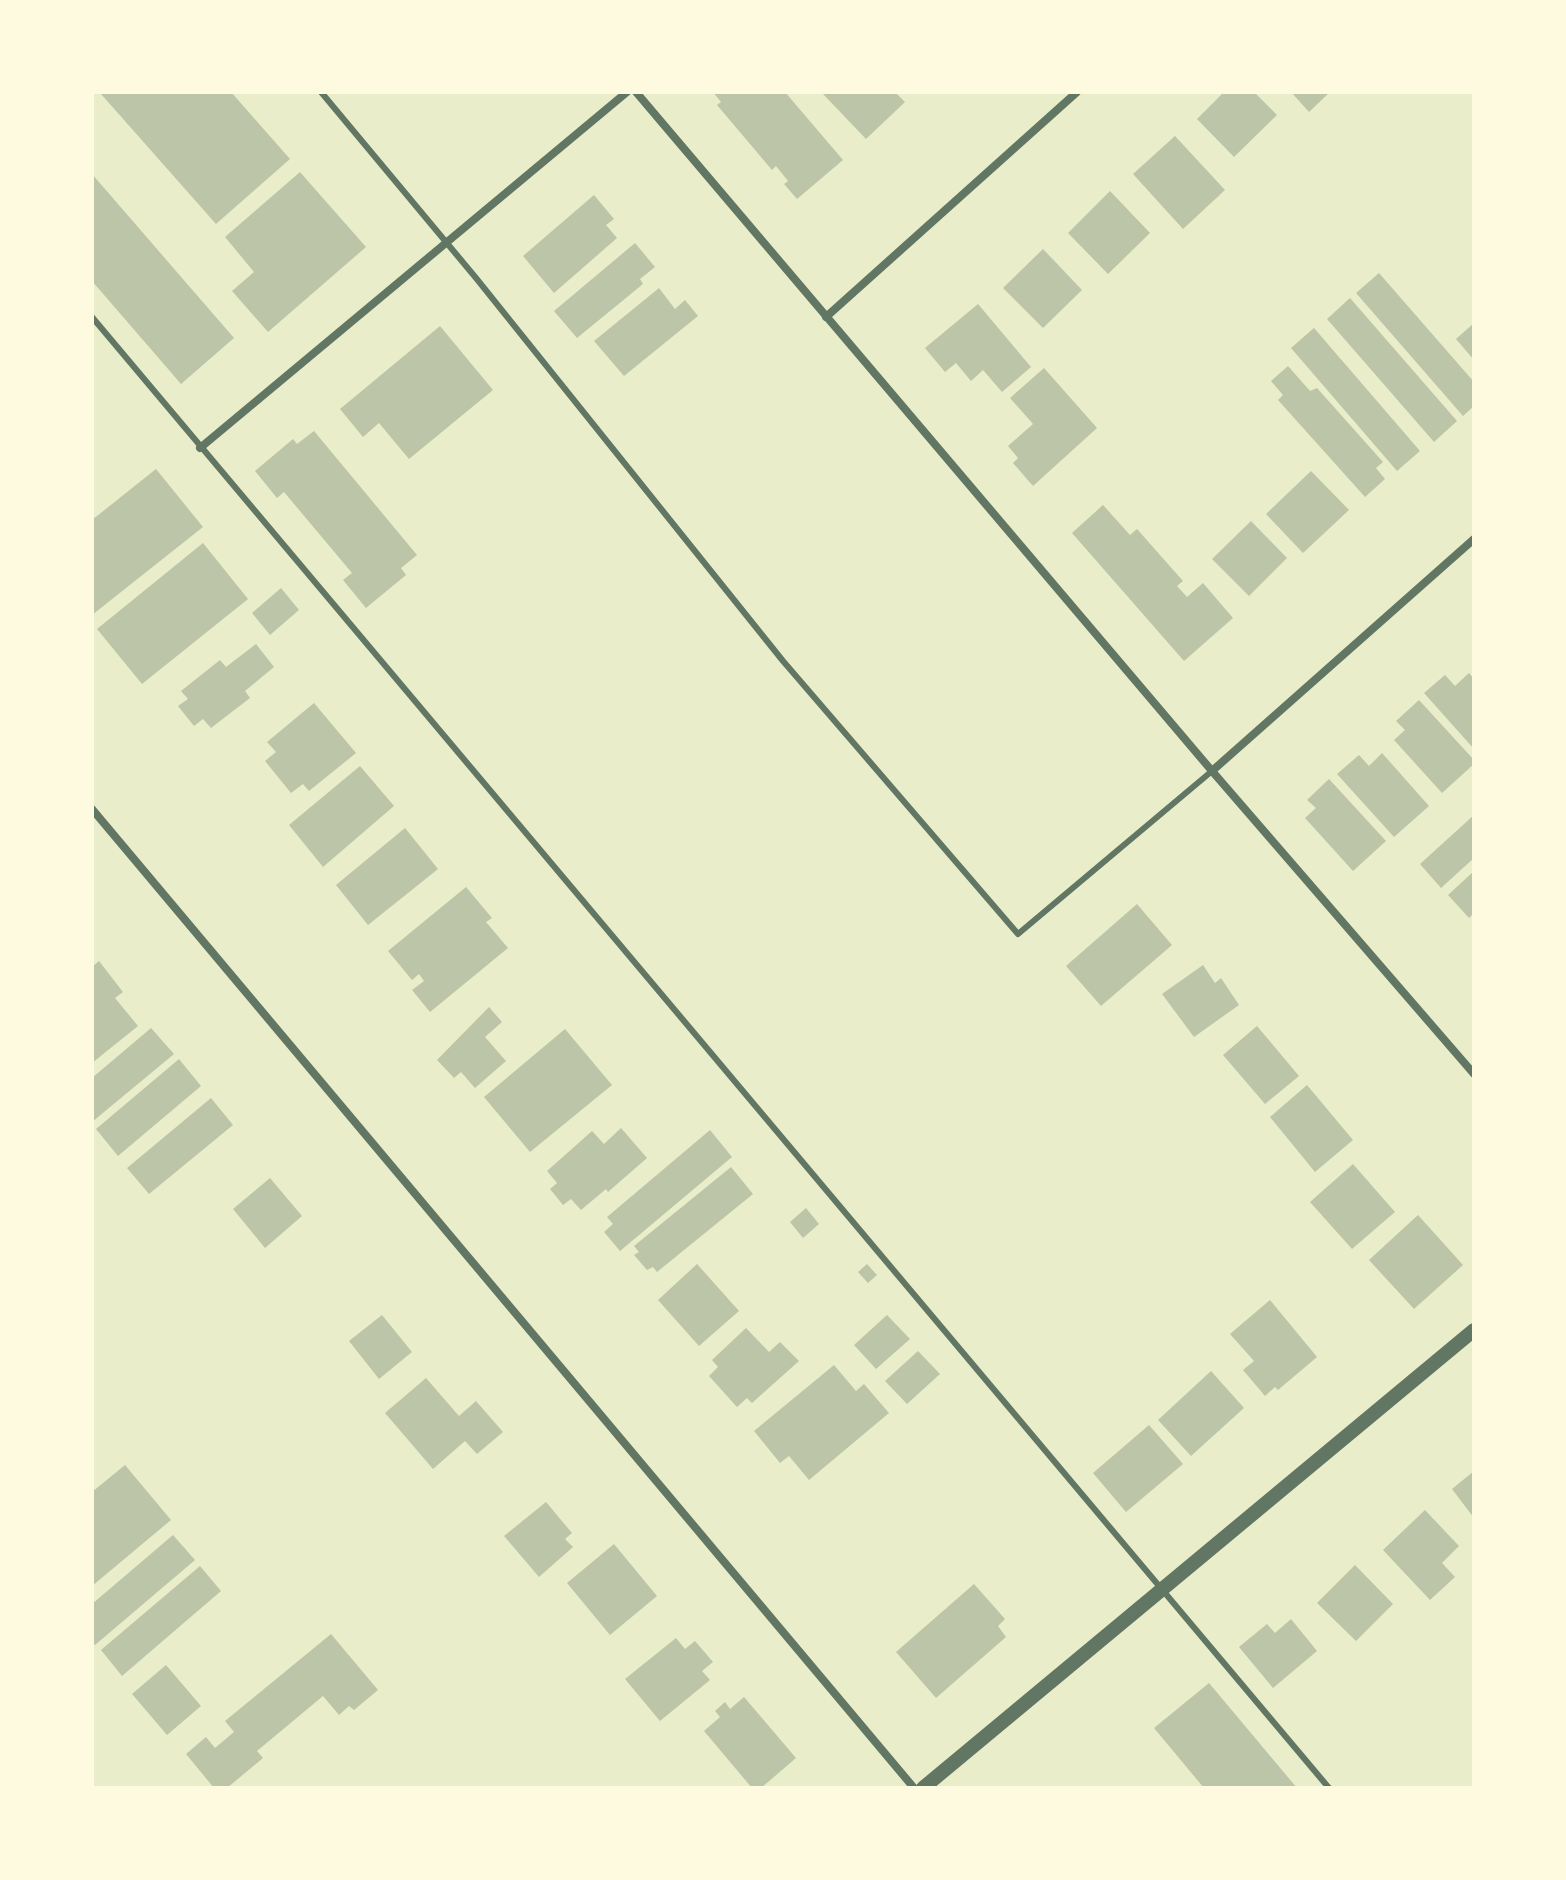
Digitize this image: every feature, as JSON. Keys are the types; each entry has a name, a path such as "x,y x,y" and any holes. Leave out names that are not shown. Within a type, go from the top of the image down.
{"street":[{"path":"200,448 627,92"},
{"path":"636,92 1212,771 1474,1074"},
{"path":"826,317 1077,92"},
{"path":"1212,771 1474,539"},
{"path":"92,809 914,1788"},
{"path":"923,1788 1474,1330"}],"lane":[{"path":"321,92 447,243 783,661 1018,934 1212,771"},
{"path":"92,317 1329,1788"}],"building":[{"path":"231,92 290,159 216,224 101,94"},
{"path":"713,92 785,92 843,160 797,199 784,184 788,181 776,166 772,170 717,105 721,102"},
{"path":"895,92 905,102 866,139 823,94"},
{"path":"1224,92 1254,92 1277,115 1234,157 1197,119"},
{"path":"1291,92 1330,92 1309,112"},
{"path":"1175,136 1225,190 1183,229 1133,174"},
{"path":"300,172 366,247 268,332 232,291 254,272 225,237"},
{"path":"92,174 234,338 181,384 92,281"},
{"path":"1110,191 1150,233 1108,274 1068,233"},
{"path":"594,195 614,219 606,225 617,238 554,293 523,256"},
{"path":"635,243 655,267 640,279 643,284 577,338 554,311"},
{"path":"1043,249 1082,290 1043,328 1003,288"},
{"path":"1379,273 1474,382 1474,406 1463,416 1356,293"},
{"path":"659,288 675,309 685,300 698,316 624,376 594,341"},
{"path":"1350,298 1457,421 1434,442 1327,319"},
{"path":"978,304 1031,367 1002,392 983,370 971,381 956,363 945,372 925,348"},
{"path":"1474,323 1474,360 1456,339"},
{"path":"440,326 493,390 409,459 379,423 363,437 340,409"},
{"path":"1314,328 1420,451 1397,471 1291,348"},
{"path":"1288,366 1310,391 1317,388 1383,462 1376,468 1385,479 1365,497 1278,400 1283,395 1271,381"},
{"path":"1044,368 1097,428 1033,486 1013,463 1018,458 1008,446 1033,424 1010,398"},
{"path":"314,431 417,555 401,568 406,575 366,608 343,580 352,573 284,492 277,498 255,471 293,439 297,444"},
{"path":"156,469 203,527 92,615 92,520"},
{"path":"1311,471 1349,510 1303,553 1266,514"},
{"path":"1103,505 1130,535 1137,529 1183,581 1177,586 1187,597 1203,583 1233,618 1184,661 1072,533"},
{"path":"1251,521 1287,558 1249,596 1212,559"},
{"path":"203,543 248,599 142,684 97,629"},
{"path":"281,588 299,610 270,635 252,613"},
{"path":"256,644 274,667 245,691 250,698 211,728 203,719 194,726 178,706 188,699 181,691 220,660 226,667"},
{"path":"1469,673 1474,679 1474,749 1424,693 1445,675 1455,686"},
{"path":"1419,700 1474,760 1474,764 1442,793 1394,740 1405,730 1396,721"},
{"path":"314,703 356,753 309,791 303,784 291,793 265,761 276,752 267,742"},
{"path":"1382,753 1429,806 1394,837 1337,774 1359,755 1369,766"},
{"path":"360,766 394,806 323,867 289,825"},
{"path":"1329,779 1386,841 1353,871 1305,818 1316,808 1307,800"},
{"path":"1474,815 1474,858 1441,888 1420,864"},
{"path":"405,828 438,869 368,925 336,885"},
{"path":"1474,871 1474,913 1469,918 1448,895"},
{"path":"466,887 492,918 486,922 508,948 430,1012 412,990 424,981 419,974 412,980 388,951"},
{"path":"1137,904 1172,945 1101,1006 1066,966"},
{"path":"99,961 123,992 115,998 138,1026 92,1063 92,967"},
{"path":"1203,965 1215,983 1221,978 1239,1005 1194,1037 1162,994"},
{"path":"489,1007 502,1022 485,1037 506,1061 475,1088 461,1072 454,1078 437,1060"},
{"path":"1257,1026 1299,1076 1265,1104 1223,1055"},
{"path":"151,1028 174,1054 92,1122 92,1078"},
{"path":"565,1029 612,1085 530,1152 484,1097"},
{"path":"179,1059 201,1086 118,1156 96,1129"},
{"path":"1307,1085 1353,1140 1315,1172 1270,1117"},
{"path":"211,1098 233,1125 149,1194 127,1168"},
{"path":"621,1128 647,1158 608,1192 606,1189 581,1210 571,1199 563,1205 550,1189 557,1183 547,1171 592,1131 604,1144"},
{"path":"710,1130 732,1157 620,1251 604,1232 613,1224 607,1217"},
{"path":"1353,1164 1395,1212 1352,1249 1310,1202"},
{"path":"731,1167 753,1194 657,1272 653,1267 647,1270 634,1255 639,1252 634,1246"},
{"path":"270,1178 302,1216 265,1248 233,1209"},
{"path":"806,1208 819,1224 803,1238 790,1222"},
{"path":"1418,1215 1463,1265 1414,1309 1369,1260"},
{"path":"697,1264 739,1311 699,1346 658,1300"},
{"path":"867,1264 877,1275 868,1283 858,1272"},
{"path":"1270,1300 1317,1357 1278,1390 1275,1387 1265,1396 1243,1370 1254,1361 1230,1334"},
{"path":"382,1315 412,1352 379,1379 349,1341"},
{"path":"887,1315 910,1339 876,1369 854,1345"},
{"path":"746,1328 769,1352 780,1342 799,1361 752,1403 747,1398 737,1407 709,1376 718,1367 712,1360"},
{"path":"918,1351 940,1374 907,1404 885,1381"},
{"path":"834,1365 856,1391 864,1384 889,1413 809,1480 789,1456 780,1463 754,1431"},
{"path":"1211,1371 1244,1408 1191,1456 1158,1420"},
{"path":"426,1378 459,1416 476,1401 503,1432 477,1454 465,1441 433,1469 385,1413"},
{"path":"1149,1425 1183,1464 1126,1512 1093,1473"},
{"path":"125,1465 171,1520 92,1586 92,1492"},
{"path":"1474,1471 1474,1518 1452,1489"},
{"path":"546,1502 572,1533 565,1539 573,1547 539,1577 504,1536"},
{"path":"1425,1510 1459,1546 1442,1563 1455,1577 1430,1600 1383,1550"},
{"path":"173,1535 195,1560 95,1645 92,1641 92,1604"},
{"path":"614,1544 657,1596 610,1635 567,1583"},
{"path":"1355,1565 1393,1604 1356,1641 1317,1603"},
{"path":"200,1566 221,1591 122,1676 101,1650"},
{"path":"974,1584 1005,1619 998,1626 1006,1637 936,1698 896,1652"},
{"path":"1291,1619 1317,1651 1273,1688 1239,1647 1267,1624 1275,1633"},
{"path":"331,1634 378,1690 354,1710 349,1706 339,1715 323,1696 257,1751 263,1758 227,1788 214,1788 186,1754 206,1737 215,1748 234,1732 225,1721"},
{"path":"676,1638 685,1649 695,1641 713,1662 702,1671 710,1680 660,1721 625,1679"},
{"path":"166,1665 201,1706 167,1735 132,1694"},
{"path":"1209,1683 1297,1788 1204,1788 1154,1728"},
{"path":"744,1697 796,1758 761,1788 752,1788 704,1731 720,1717 715,1711 725,1702 730,1709"}]}
